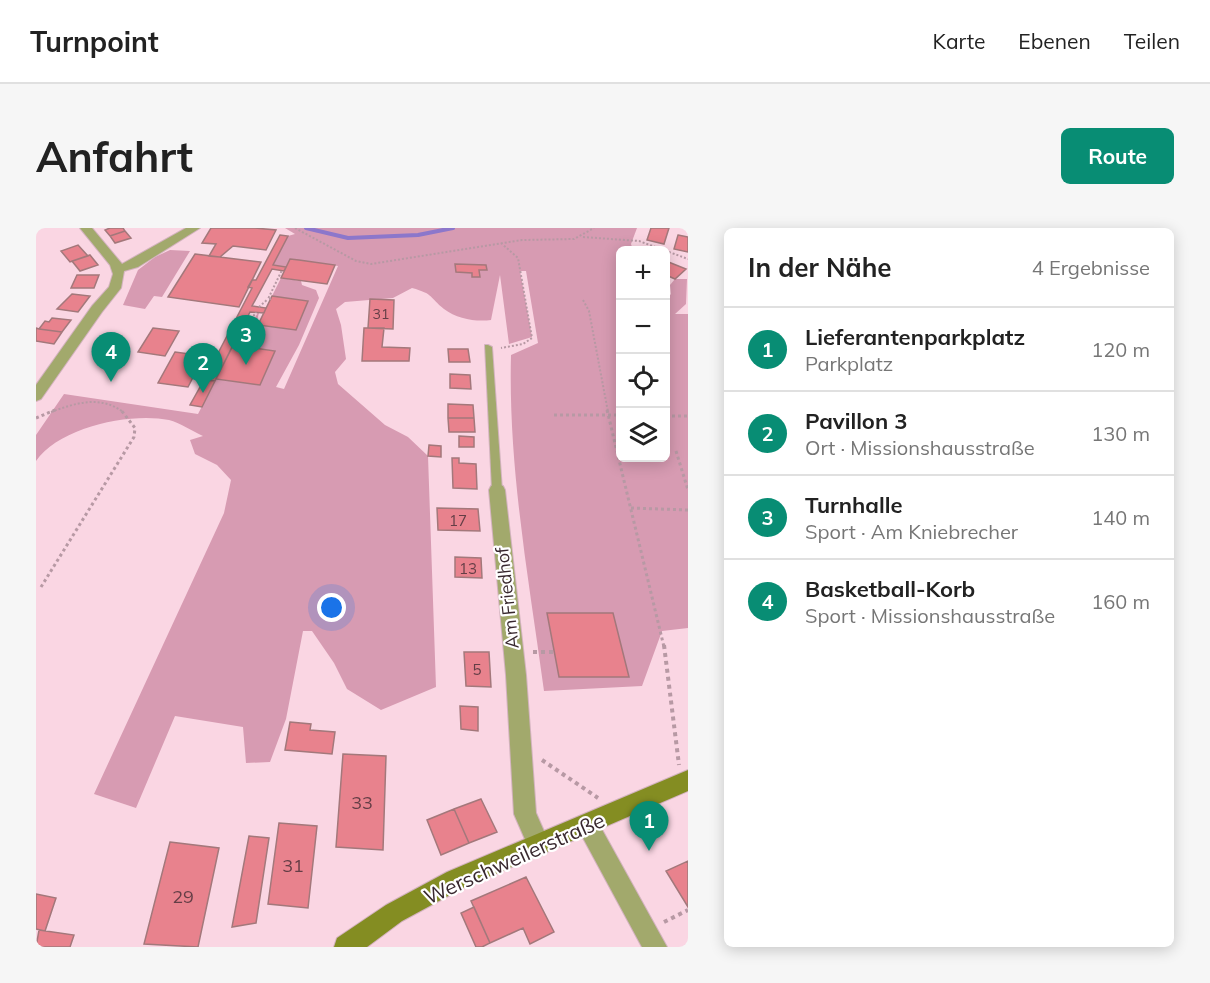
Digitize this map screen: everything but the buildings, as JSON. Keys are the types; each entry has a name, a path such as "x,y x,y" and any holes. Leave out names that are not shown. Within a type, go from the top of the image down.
{"main road":[{"name":"Werschweilerstraße","path":"346,947 394,913 446,885 685,782"}],"street":[{"path":"36,396 97,309 115,288 118,269 86,228"},
{"path":"118,269 134,264 194,228"},
{"name":"Am Friedhof","path":"497,490 525,814 539,845"},
{"path":"587,825 651,939"}],"lane":[{"name":"Am Friedhof","path":"488,347 497,490"}],"path":[{"path":"295,228 356,261 370,264 500,242 581,237 639,241 688,259"},
{"path":"581,237 594,228"},
{"path":"488,347 523,344 532,338 518,258 500,242"},
{"path":"259,307 269,299 282,270"},
{"path":"583,300 589,311 608,414 662,631 685,782"},
{"path":"245,323 250,322 256,312"},
{"path":"36,418 89,402 105,403 121,410 135,429 134,437 41,587"},
{"path":"554,415 616,415"},
{"path":"670,416 688,416"},
{"path":"676,451 688,490"},
{"path":"631,508 688,510"},
{"path":"520,745 617,812"},
{"path":"651,939 688,910"}],"shaded area":[{"path":"285,228 637,228 632,246 616,246 616,462 670,462 670,285 675,279 687,279 686,304 675,314 688,314 688,628 662,631 642,686 544,691 516,482 511,397 511,355 538,343 526,271 520,271 532,337 509,344 500,275 491,320 479,321 455,315 444,309 428,294 412,288 393,298 345,302 336,309 346,359 335,372 338,384 385,425 408,437 428,456 436,687 381,710 347,689 334,663 312,631 303,631 286,719 270,762 246,763 243,727 175,716 136,808 94,794 224,513 231,480 217,465 195,454 190,440 203,436 169,420 135,418 97,425 61,439 36,461 36,435 64,394 198,414 216,379 260,385 275,351 233,345 244,323 252,324 258,312 256,324 258,325 296,330 308,301 272,296 281,278 301,281 302,285 316,290 319,298 299,345 276,387 284,389 338,266 290,259 286,267 273,265 288,236 295,234"},
{"path":"170,250 190,251 162,297 154,296 145,309 123,305 138,270 155,257"}],"waterway":[{"path":"306,228 348,238 418,235 453,228"}],"place":[{"name":"Turnhalle","path":"246,365"},
{"name":"Basketball-Korb","path":"111,382"},
{"name":"Pavillon 3","path":"203,393"},
{"name":"Lieferantenparkplatz","path":"649,851"}]}
